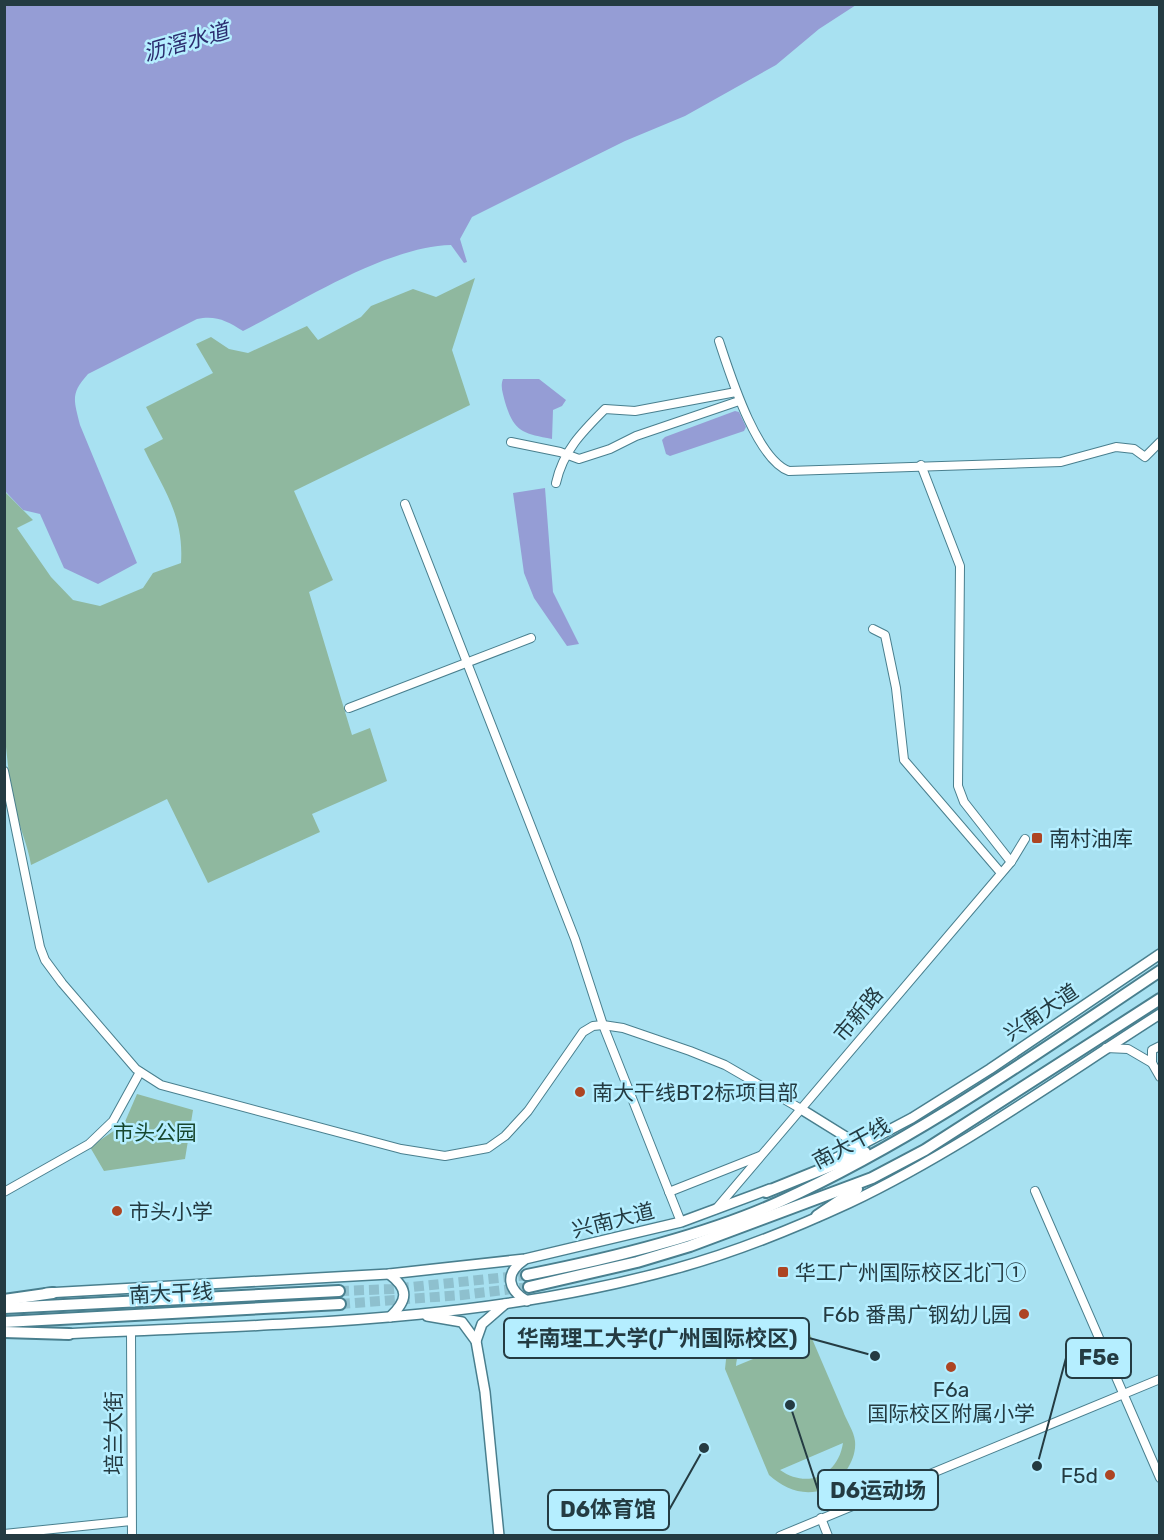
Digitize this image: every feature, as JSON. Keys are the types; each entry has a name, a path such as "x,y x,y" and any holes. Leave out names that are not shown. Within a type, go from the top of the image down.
{"highway":[{"name":"南大干线","path":"527,1275 571,1266 680,1237 777,1203 909,1134 991,1084 1160,971"},
{"name":"南大干线","path":"529,1287 637,1262 690,1246 872,1178 925,1150 1160,999"},
{"path":"766,1192 909,1134"},
{"path":"817,1216 872,1178"},
{"name":"南大干线","path":"4,1308 339,1291"},
{"path":"4,1300 53,1293"},
{"name":"南大干线","path":"4,1322 340,1304"},
{"path":"4,1332 69,1334"}],"main road":[{"name":"兴南大道","path":"4,1295 389,1274 525,1259 681,1222 766,1192 912,1118 990,1069 1160,954"},
{"path":"4,1337 390,1317 527,1301 675,1269 851,1202 922,1164 1160,1014"},
{"path":"801,1109 859,1145"},
{"path":"525,1259 514,1267 510,1275 510,1285 516,1294 527,1301"},
{"path":"389,1274 400,1282 405,1296 401,1307 390,1317"},
{"path":"476,1341 482,1324 506,1304"},
{"path":"418,1314 462,1322 476,1341 485,1392 499,1536"}],"street":[{"path":"719,341 739,401 772,461 789,471 1061,462 1116,447 1134,449 1145,457 1160,442"},
{"path":"556,483 574,440 605,409 635,411 736,392"},
{"path":"511,442 579,459 592,456 636,436 739,401"},
{"path":"921,465 960,566 958,786 964,802 1011,862"},
{"path":"405,504 574,939 603,1025 681,1222"},
{"path":"873,629 885,635 896,688 904,760 1001,873"},
{"path":"349,708 531,638"},
{"path":"4,771 40,947 45,960 62,983 140,1072 161,1085 401,1149 446,1156 488,1148 505,1136 528,1111 583,1032 593,1026 603,1025 668,1043 725,1065 801,1109"},
{"name":"市新路","path":"715,1210 1011,862 1025,839"},
{"path":"1160,1046 1152,1050 1152,1063 1160,1077"},
{"path":"1106,1048 1128,1049 1152,1063"},
{"path":"4,1192 88,1144 113,1121 140,1072"},
{"path":"669,1192 761,1155"},
{"path":"1035,1191 1160,1478"},
{"name":"培兰大街","path":"131,1331 132,1536"},
{"path":"780,1536 1160,1379"},
{"path":"821,1518 828,1536"},
{"path":"4,1534 131,1521"}],"green space":[{"path":"475,278 452,350 470,405 294,491 333,580 309,592 352,735 370,728 387,781 312,814 320,832 208,883 167,799 31,865 14,800 4,722 4,491 33,520 17,528 51,577 73,600 100,606 143,588 153,573 181,563 181,546 176,517 144,449 163,439 146,407 213,373 196,344 211,337 229,349 248,353 307,326 318,340 361,317 371,306 413,289 436,297"},
{"name":"市头公园","path":"137,1094 193,1110 185,1159 104,1171 90,1147 124,1124"},
{"path":"767,1317 779,1318 800,1326 810,1334 852,1429 855,1441 854,1455 847,1469 837,1481 825,1489 802,1492 788,1488 769,1475 725,1369 727,1350 736,1334 751,1322","holes":["768,1328 791,1333 799,1340 736,1366 739,1352 745,1341 755,1333","843,1443 835,1464 820,1476 810,1479 801,1478 790,1476 780,1470"]}],"water":[{"name":"沥滘水道","path":"4,5 856,5 819,29 776,65 685,116 625,141 472,217 460,239 467,262 464,263 451,245 399,255 372,265 318,291 243,331 221,320 197,319 88,374 78,387 75,398 80,425 137,563 98,584 64,568 40,514 23,510 5,491"},
{"path":"503,379 539,379 566,400 562,406 553,410 552,439 526,433 516,425 505,402"},
{"path":"735,411 739,412 746,427 744,431 670,456 666,454 662,440 665,437"},
{"path":"545,488 553,592 579,644 567,646 534,598 524,573 513,493"}],"tunnel":[{"path":"339,1291 393,1289 527,1275"},
{"path":"340,1304 462,1295 529,1287"}],"place":[{"name":"南村油库","path":"1037,838"},
{"name":"南大干线BT2标项目部","path":"580,1092"},
{"name":"市头小学","path":"117,1211"},
{"name":"华工广州国际校区北门①","path":"783,1272"},
{"name":"F6b 番禺广钢幼儿园","path":"1024,1314"},
{"name":"华南理工大学(广州国际校区)","path":"875,1356"},
{"name":"F6a 国际校区附属小学","path":"951,1367"},
{"name":"D6运动场","path":"790,1405"},
{"name":"D6体育馆","path":"704,1448"},
{"name":"F5e","path":"1037,1466"},
{"name":"F5d","path":"1110,1475"}]}
